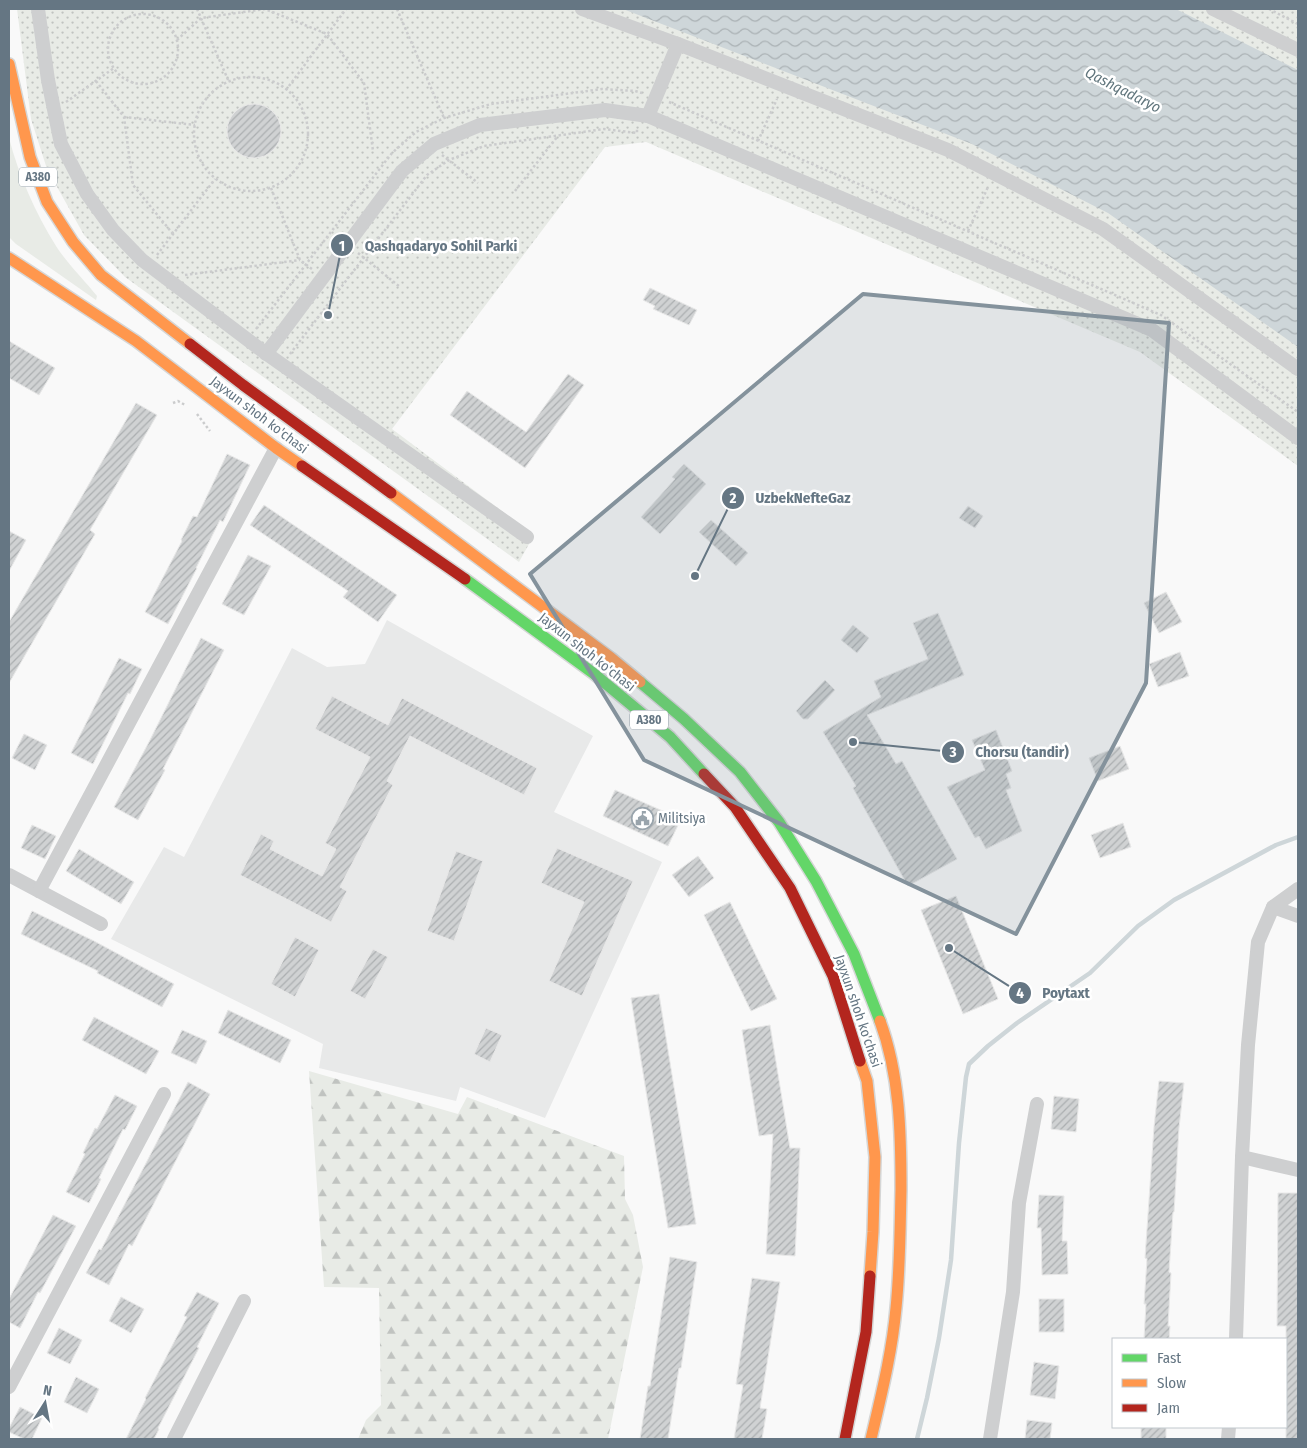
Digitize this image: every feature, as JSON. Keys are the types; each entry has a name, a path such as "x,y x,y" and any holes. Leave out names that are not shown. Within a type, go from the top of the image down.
{"highway":[{"name":"Jayxun shoh ko'chasi","path":"9,64 30,156 47,202 73,242 146,329 276,448 469,582 593,673 670,737 735,807 790,888 833,976 867,1081 875,1157 873,1232 866,1332 845,1439"},
{"name":"Jayxun shoh ko'chasi","path":"9,258 146,329 243,385 414,509 611,658 684,719 740,772 779,822 816,881 854,954 881,1025 895,1076 901,1155 897,1302 886,1378 871,1439"}],"street":[{"path":"38,9 61,144 87,194 113,230 149,265 266,354 527,537"},
{"path":"582,9 678,44 948,150 1103,229 1298,369"},
{"path":"1213,9 1298,50"},
{"path":"644,115 656,97 678,44"},
{"path":"266,354 402,171 434,144 480,125 604,110 644,115 1152,330 1298,438"},
{"path":"39,891 276,448"},
{"path":"9,875 101,924"},
{"path":"1236,1338 1248,1045 1258,942 1273,907 1298,889"},
{"path":"1273,907 1298,916"},
{"path":"9,1387 164,1094"},
{"path":"990,1439 1013,1292 1019,1202 1037,1104"},
{"path":"1242,1157 1298,1170"},
{"path":"174,1439 244,1301"}],"path":[{"path":"196,9 229,82"},
{"path":"177,40 201,18 265,9 327,34 364,83 373,150"},
{"path":"286,90 346,9"},
{"path":"398,9 444,118"},
{"path":"1269,9 1298,24"},
{"path":"138,14 150,15 161,19 170,26 177,40 177,58 172,69 164,77 154,82 143,84 132,82 122,77 114,68 109,58 108,46 111,34 127,18 138,14"},
{"path":"54,111 114,68"},
{"path":"243,78 262,78 280,85 286,90 294,97 304,113 308,131 306,149 299,166 286,180 271,188 252,192 233,189 215,178 203,166 195,149 194,130 198,111 209,95 224,83 243,78"},
{"path":"96,81 124,117 133,185 173,234"},
{"path":"758,141 784,86"},
{"path":"248,340 392,153 416,132 444,118 492,104 602,89 635,90 656,97 1161,314 1298,412"},
{"path":"282,365 427,175 449,160 484,146 604,129 636,133 644,115"},
{"path":"124,117 195,125"},
{"path":"515,191 558,136"},
{"path":"430,147 478,183"},
{"path":"968,231 994,174"},
{"path":"149,265 215,178"},
{"path":"271,188 300,260 323,276"},
{"path":"347,244 400,287"},
{"path":"166,278 300,260"},
{"path":"173,403 178,401 190,408"},
{"path":"196,412 210,431"}],"highlighted area":[{"path":"863,294 1169,323 1146,683 1016,934 644,760 530,574"}],"shaded area":[{"path":"387,620 593,736 554,812 662,862 545,1118 460,1087 456,1101 319,1068 323,1044 111,939 164,847 184,857 292,648 327,667 365,664"}],"green space":[{"path":"17,9 1298,9 1298,466 1140,352 646,142 605,147 392,429 534,535 519,562 125,277 84,235 47,169 31,119"},
{"path":"9,138 28,193 41,220 60,252 97,296 96,300 16,244 9,237"},
{"path":"309,1071 458,1114 467,1097 624,1156 625,1199 633,1215 643,1267 608,1439 358,1439 366,1420 381,1405 379,1288 324,1287"}],"water":[{"name":"Qashqadaryo","path":"623,9 1176,9 1298,70 1298,347 1108,213 972,144"}],"building":[{"path":"249,104 259,104 273,112 279,121 281,131 279,141 273,150 259,158 249,158 239,153 232,146 227,136 227,126 232,116 239,109"},
{"path":"650,288 697,310 689,325 653,309 655,306 643,300"},
{"path":"9,341 55,368 39,395 9,378"},
{"path":"568,374 584,385 525,468 450,415 467,391 526,432"},
{"path":"136,403 157,415 90,530 95,534 9,683 9,622"},
{"path":"227,454 250,465 223,522 220,520 168,624 145,612 193,516 197,517"},
{"path":"684,464 706,484 660,534 641,517 675,479 672,477"},
{"path":"264,505 397,595 378,622 343,597 348,591 250,525"},
{"path":"968,506 983,516 975,528 959,518"},
{"path":"711,520 748,553 736,566 699,532"},
{"path":"9,531 26,540 9,571"},
{"path":"248,555 271,566 244,615 222,604"},
{"path":"1166,592 1182,622 1159,633 1144,603"},
{"path":"938,613 964,675 867,715 896,764 902,761 957,859 908,886 853,788 856,786 823,732 881,697 874,681 928,659 913,623"},
{"path":"853,625 869,638 857,653 841,640"},
{"path":"201,638 224,650 163,769 165,770 138,820 114,807"},
{"path":"1180,652 1189,676 1158,687 1149,664"},
{"path":"119,658 142,669 93,764 71,753"},
{"path":"825,680 835,690 808,719 803,719 796,711"},
{"path":"332,696 388,725 402,698 537,768 524,795 410,736 387,781 393,785 340,887 347,891 331,922 240,875 261,834 274,841 270,849 322,876 336,849 325,843 370,757 315,729"},
{"path":"996,730 1012,771 1006,774 1011,788 1006,790 1022,831 986,849 979,836 975,838 947,787 985,770 972,740"},
{"path":"24,734 47,745 35,770 12,758"},
{"path":"1120,746 1129,769 1098,781 1089,758"},
{"name":"Militsiya","path":"615,790 681,819 668,846 603,816"},
{"path":"1123,823 1131,847 1100,858 1091,835"},
{"path":"32,825 56,836 45,859 21,848"},
{"path":"557,848 633,881 582,996 549,981 584,902 541,883"},
{"path":"79,849 134,882 121,904 66,871"},
{"path":"456,851 483,861 454,941 427,931"},
{"path":"698,856 714,878 689,897 672,875"},
{"path":"956,896 998,999 963,1014 921,910"},
{"path":"730,902 777,999 751,1011 704,915"},
{"path":"32,911 94,941 174,984 162,1007 97,973 98,971 21,934"},
{"path":"295,937 319,950 295,997 271,984"},
{"path":"373,949 388,957 365,999 350,991"},
{"path":"659,994 696,1224 668,1228 631,998"},
{"path":"228,1010 291,1040 280,1063 218,1033"},
{"path":"94,1017 159,1051 146,1074 82,1040"},
{"path":"770,1025 790,1148 800,1148 795,1256 766,1254 773,1134 759,1136 742,1030"},
{"path":"486,1028 502,1035 490,1062 474,1054"},
{"path":"182,1030 207,1041 196,1064 171,1053"},
{"path":"1159,1081 1184,1083 1169,1272 1171,1273 1169,1338 1144,1338 1147,1259 1145,1258"},
{"path":"188,1082 210,1094 132,1246 129,1244 109,1285 86,1273 99,1249 101,1250"},
{"path":"115,1095 137,1106 125,1130 123,1129 89,1203 66,1192 85,1154 83,1153 95,1128 97,1129"},
{"path":"1054,1096 1079,1099 1076,1132 1051,1129"},
{"path":"1278,1193 1298,1193 1298,1439 1286,1439 1287,1338 1286,1326 1277,1326"},
{"path":"1039,1195 1064,1196 1062,1241 1067,1241 1068,1274 1042,1275 1041,1228 1037,1228"},
{"path":"53,1215 76,1226 40,1293 38,1292 20,1328 9,1322 9,1299"},
{"path":"670,1257 697,1262 681,1368 679,1368 668,1439 640,1439 648,1386 650,1386"},
{"path":"752,1278 780,1282 760,1408 767,1409 762,1439 734,1439 743,1385 736,1384"},
{"path":"197,1292 219,1303 197,1347 199,1348 154,1439 126,1439 187,1317 184,1316"},
{"path":"121,1297 144,1309 131,1333 109,1321"},
{"path":"1039,1299 1064,1299 1064,1332 1039,1332"},
{"path":"59,1328 82,1340 70,1364 47,1353"},
{"path":"1034,1362 1059,1366 1055,1399 1030,1395"},
{"path":"76,1377 99,1389 87,1413 64,1402"},
{"path":"20,1407 42,1418 32,1439 24,1439 9,1432 9,1428"},
{"path":"1027,1420 1052,1423 1050,1439 1025,1439"},
{"path":"1141,1428 1166,1428 1166,1439 1141,1439"}],"waterway":[{"path":"917,1439 939,1338 951,1260 959,1143 969,1064 1017,1023 1090,973 1138,926 1174,900 1276,845 1298,837"}],"traffic: fast":[{"path":"465,579 593,673 670,737 704,774"},
{"path":"640,682 684,719 740,772 779,822 816,881 854,954 880,1021"}],"traffic: slow":[{"path":"9,64 30,157 47,202 73,242 101,275 190,344"},
{"path":"9,258 136,341 302,466"},
{"path":"391,493 611,658 640,682"},
{"path":"871,1439 886,1374 894,1325 898,1279 901,1190 898,1105 892,1062 880,1021"},
{"path":"860,1061 867,1081 875,1157 870,1276"}],"traffic: jam":[{"path":"190,344 391,493"},
{"path":"302,466 465,579"},
{"path":"704,774 735,807 790,888 833,976 860,1061"},
{"path":"845,1439 866,1332 870,1276"}],"place":[{"name":"Qashqadaryo Sohil Parki","path":"328,315"},
{"name":"UzbekNefteGaz","path":"695,576"},
{"name":"Chorsu (tandir)","path":"853,742"},
{"name":"Militsiya","path":"642,818"},
{"name":"Poytaxt","path":"949,948"}]}
